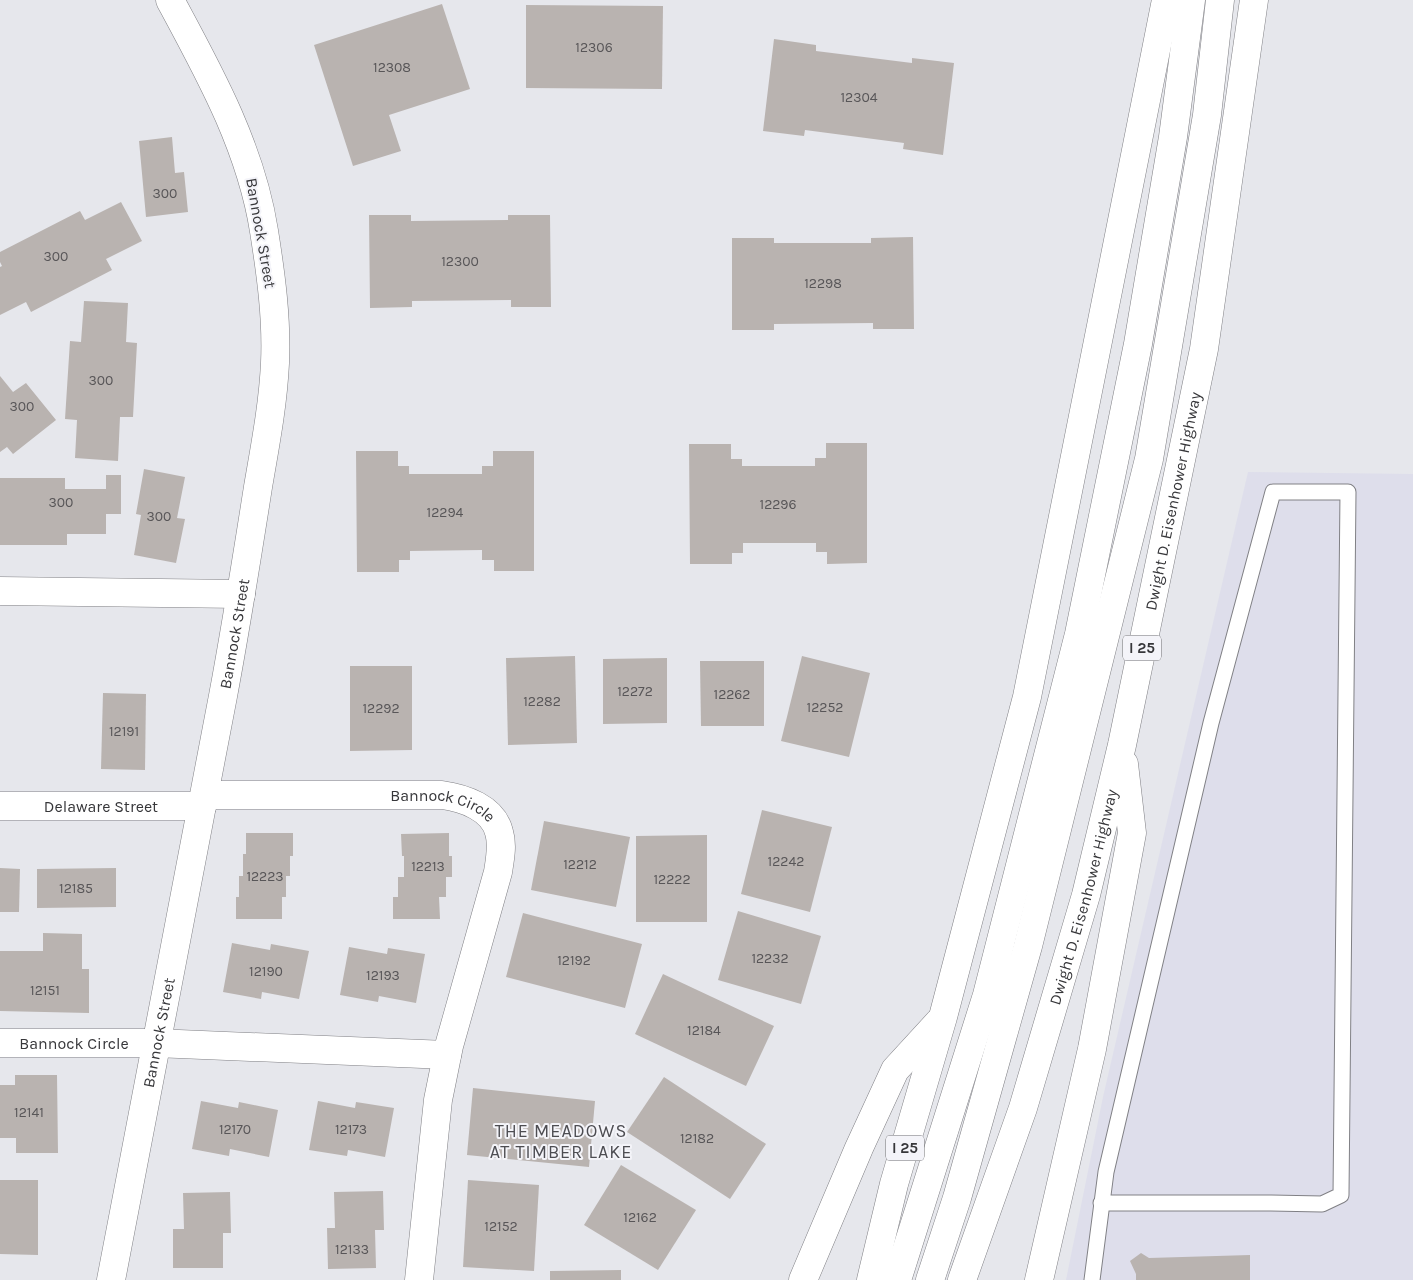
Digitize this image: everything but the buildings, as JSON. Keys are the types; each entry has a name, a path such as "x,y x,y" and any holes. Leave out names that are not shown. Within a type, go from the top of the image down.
{"main road":[{"name":"Bannock Street","path":"111,1280 155,1044 182,918 241,594 272,400 275,361 274,304 264,229 249,165 214,82 170,0"},
{"name":"I 25","path":"871,1280 894,1184 943,1017 1027,697 1166,0"},
{"path":"897,1280 988,995 1079,634 1138,344 1173,137 1192,0"},
{"path":"930,1280 958,1198 1028,946 1149,459 1206,115 1220,0"},
{"name":"Dwight D. Eisenhower Highway","path":"962,1280 1023,1108 1086,895 1122,745 1204,349 1254,0"},
{"path":"0,591 241,594"},
{"path":"1039,1280 1092,1049 1132,833 1122,745"},
{"name":"Bannock Circle","path":"204,801 442,795 460,798 476,806 487,813 496,825 499,832 501,850 498,872 447,1055 438,1100 419,1280"},
{"name":"Delaware Street","path":"0,806 204,801"},
{"path":"802,1280 895,1070 943,1017"},
{"name":"Bannock Circle","path":"0,1043 155,1044 447,1055"}],"lane":[{"path":"1092,1280 1101,1204 1106,1172 1212,723 1273,492 1348,492 1341,1195 1322,1204 1101,1204"}],"shaded area":[{"path":"1248,472 1413,474 1413,1280 1066,1280 1103,1097"}],"district":[{"name":"THE MEADOWS AT TIMBER LAKE","path":"561,1141"}]}
